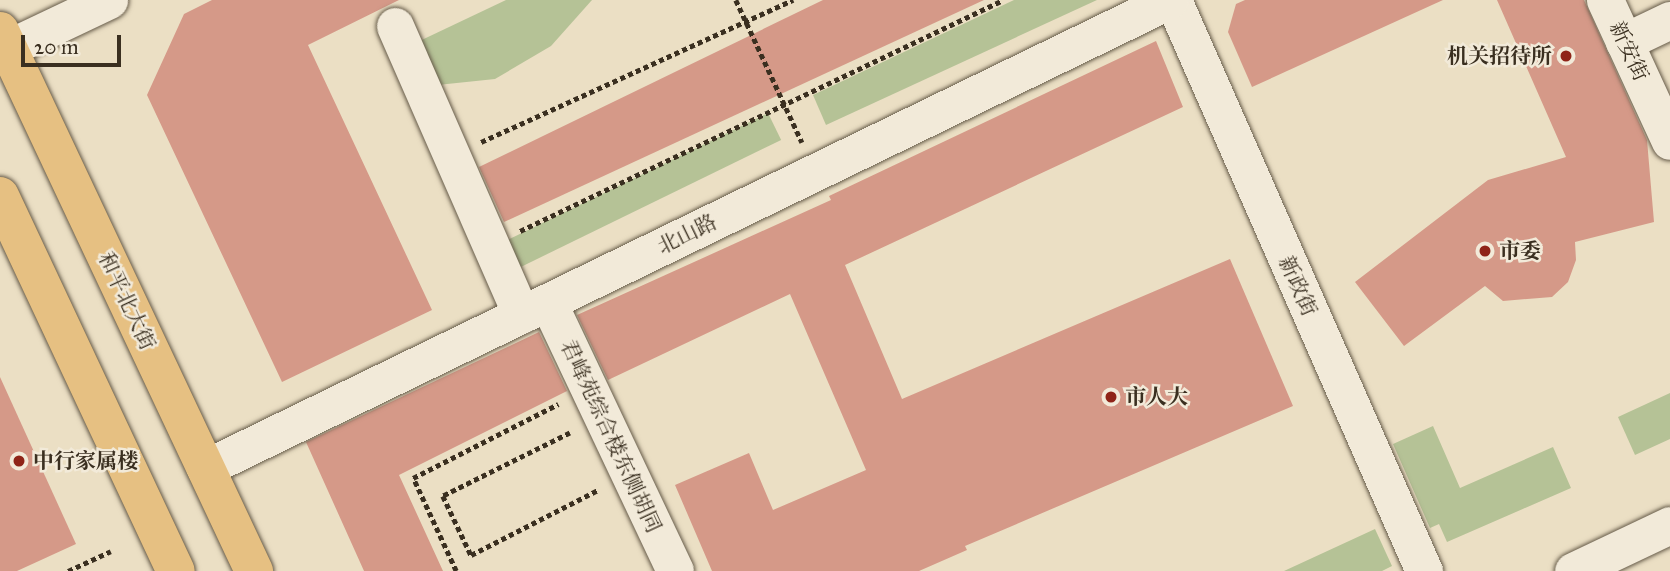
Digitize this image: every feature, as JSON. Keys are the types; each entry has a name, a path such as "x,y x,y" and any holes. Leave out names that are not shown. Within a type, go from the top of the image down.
{"main road":[{"name":"和平北大街","path":"4,40 254,571"},
{"path":"0,197 176,571"}],"street":[{"path":"4,40 109,0"},
{"name":"北山路","path":"205,468 1171,0"},
{"name":"新政街","path":"1171,0 1424,571"},
{"name":"新安街","path":"1605,0 1670,141"},
{"path":"1624,42 1670,20"},
{"name":"君峰苑综合楼东侧胡同","path":"396,26 491,245 534,308 675,571"},
{"path":"1573,571 1670,525"}],"path":[{"path":"736,0 816,171"},
{"path":"452,156 793,0"},
{"path":"491,245 784,102 1003,0"},
{"path":"456,571 413,478 565,400"},
{"path":"576,445 570,433 443,496 471,555 599,492 593,480"},
{"path":"68,571 111,551"}],"green space":[{"path":"506,0 592,0 551,46 495,79 428,86 409,46"},
{"path":"1014,0 1097,0 826,125 813,95"},
{"path":"768,113 781,140 505,275 492,248"},
{"path":"1670,393 1670,439 1635,455 1618,417"},
{"path":"1433,426 1460,488 1553,447 1571,488 1447,542 1439,524 1430,528 1393,444"},
{"path":"1375,529 1392,566 1382,571 1284,571"}],"building":[{"path":"212,0 399,0 308,45 432,310 282,382 147,95 184,14"},
{"path":"823,0 984,0 504,222 479,167"},
{"name":"机关招待所","path":"1245,0 1443,0 1252,87 1228,32 1236,4"},
{"name":"市委","path":"1497,0 1584,0 1647,140 1654,222 1575,242 1576,260 1568,282 1552,297 1503,301 1485,286 1404,346 1355,282 1488,180 1566,157"},
{"path":"1156,41 1183,107 845,265 902,399 1230,259 1293,406 965,546 967,550 919,571 712,571 675,485 749,453 773,510 866,470 790,294 608,380 577,315 831,200 829,196"},
{"path":"539,332 567,391 399,475 443,571 364,571 306,442"},
{"name":"中行家属楼","path":"0,377 76,544 17,571 0,571"}],"place":[{"name":"机关招待所","path":"1566,56"},
{"name":"市委","path":"1485,251"},
{"name":"市人大","path":"1111,397"},
{"name":"中行家属楼","path":"19,461"}]}
